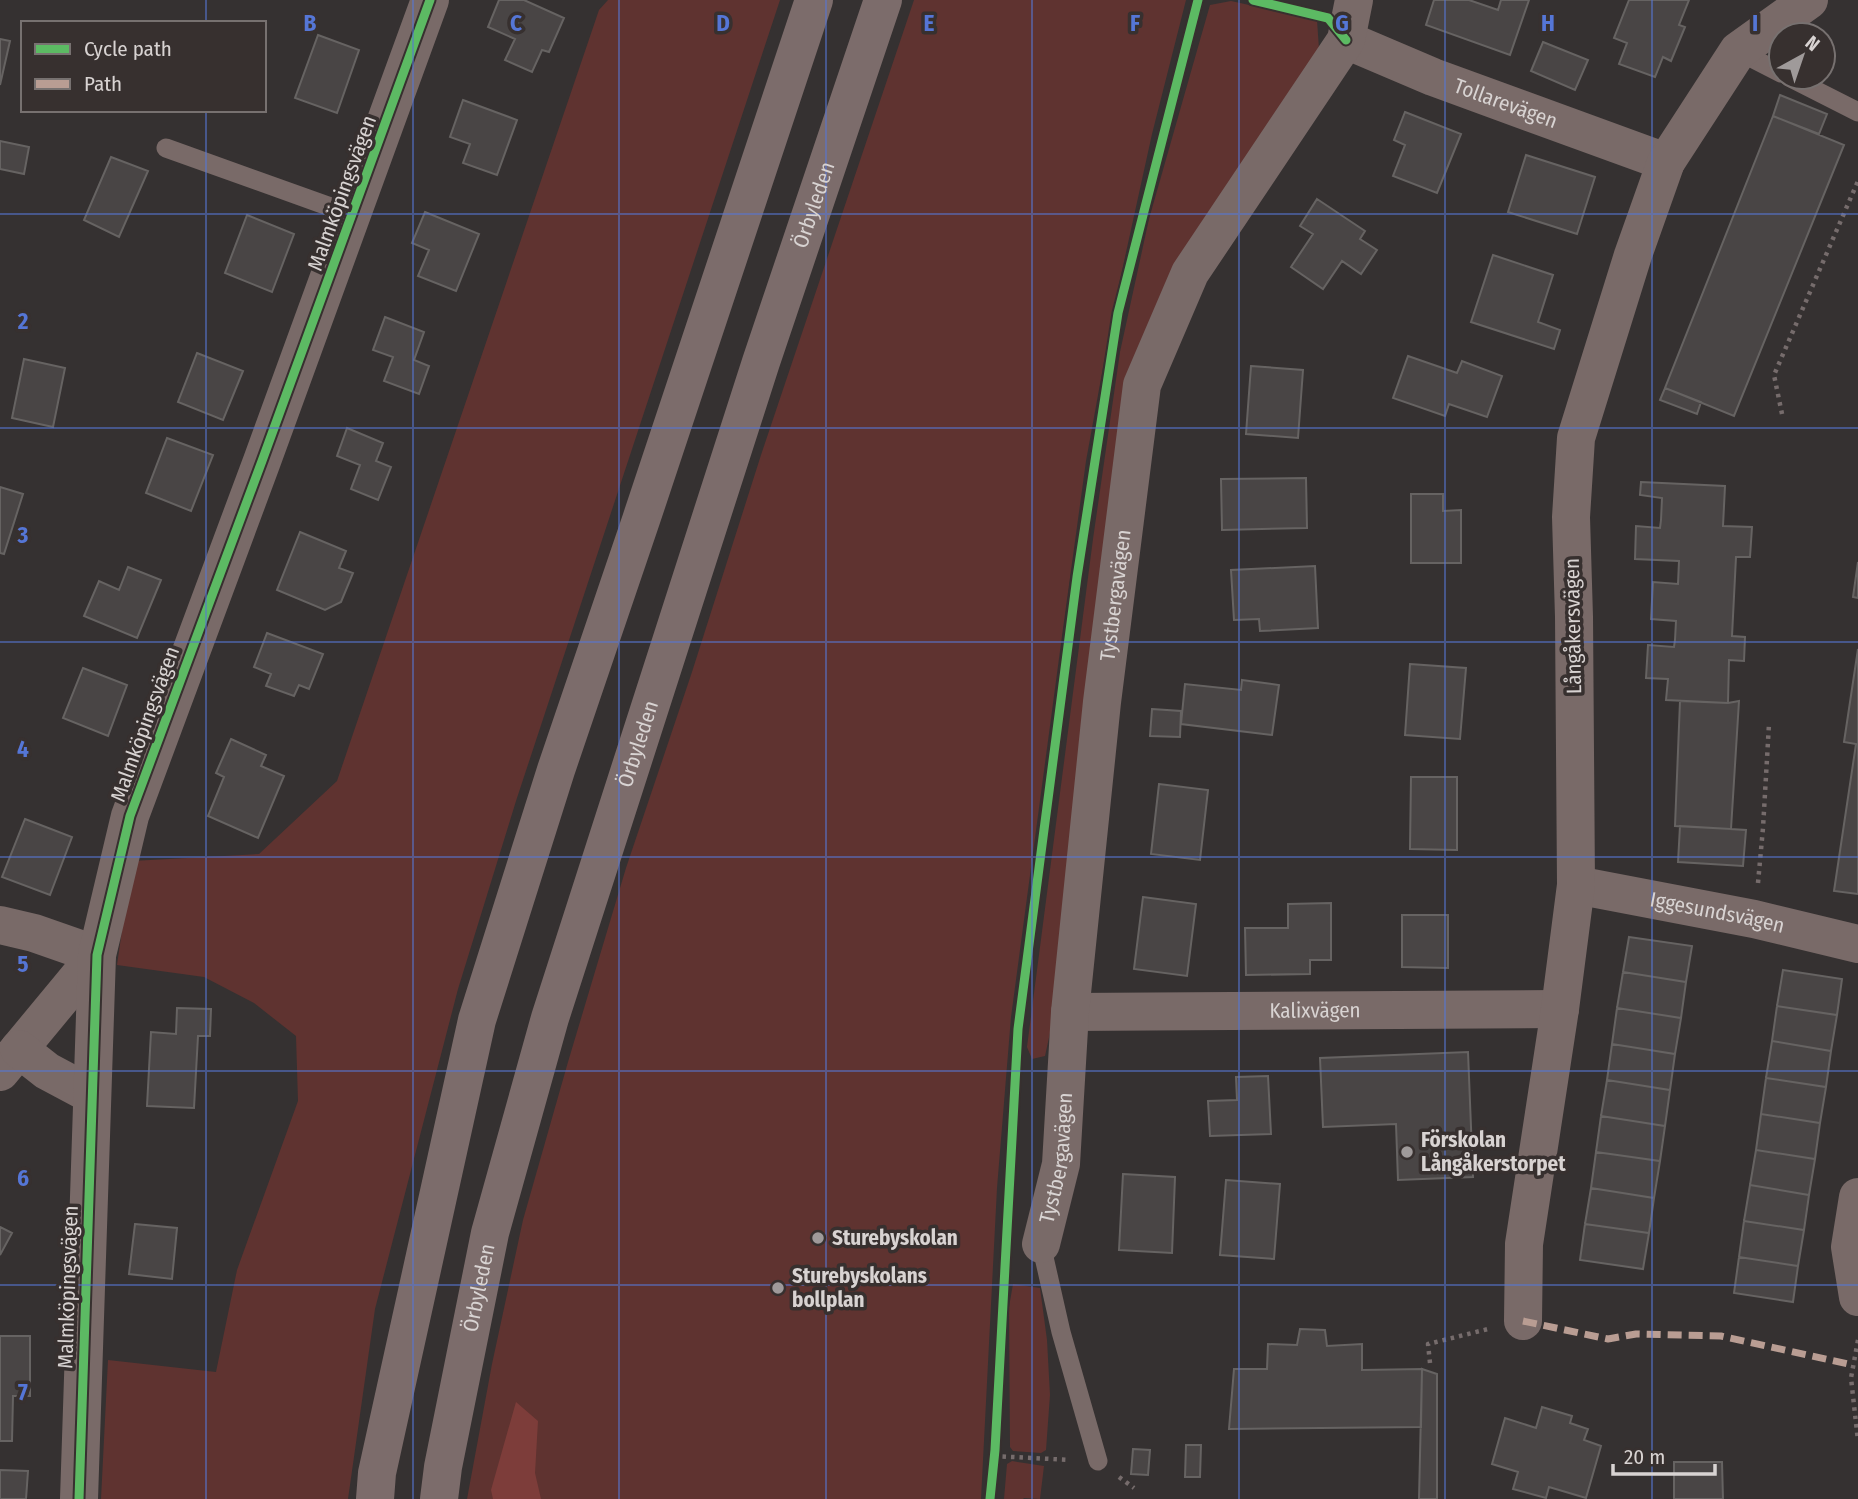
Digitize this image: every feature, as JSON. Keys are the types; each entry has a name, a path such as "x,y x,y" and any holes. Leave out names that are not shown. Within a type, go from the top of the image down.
{"main road":[{"path":"375,1499 377,1473 477,1020 556,770 814,0"},
{"name":"Örbyleden","path":"439,1499 490,1233 550,1018 761,362 883,0"}],"street":[{"name":"Malmköpingsvägen","path":"79,1499 97,955 130,816 430,0"},
{"name":"Tystbergavägen","path":"1041,1244 1061,1164 1070,1012 1101,702 1142,385 1190,273 1346,40 1354,0"},
{"name":"Långåkersvägen","path":"1522,1321 1524,1244 1576,885 1572,517 1576,438 1633,255 1666,162 1738,51 1809,0"},
{"name":"Tollarevägen","path":"1346,40 1433,77 1666,162"},
{"name":"Iggesundsvägen","path":"1576,885 1754,919 1858,944"},
{"path":"0,925 34,933 97,955 10,1061 47,1071 92,1095"},
{"name":"Kalixvägen","path":"1070,1012 1560,1009"},
{"path":"1858,1197 1850,1247 1858,1297"}],"lane":[{"path":"1738,51 1767,66"},
{"path":"1817,91 1858,112"},
{"path":"166,148 353,215"},
{"path":"1041,1244 1061,1332 1098,1461"}],"path":[{"path":"1782,414 1774,375 1858,181"},
{"path":"1754,919 1769,724"},
{"path":"1430,1363 1428,1344 1522,1321"},
{"path":"1858,1340 1851,1378 1858,1441"},
{"path":"993,1467 995,1453 1098,1461 1134,1488"}],"shaded area":[{"path":"608,0 780,0 516,801 458,989 375,1309 348,1499 101,1499 108,1360 216,1372 237,1270 298,1101 296,1036 254,1003 204,977 117,965 132,861 259,854 337,781 599,10"},
{"path":"914,0 1186,0 1152,134 1114,307 1086,461 1062,636 1011,1017 997,1188 981,1499 467,1499 523,1220 568,1062 626,868"},
{"path":"1231,1 1317,20 1319,49 1164,299 1053,1019 1045,1056 1032,1059 1027,1047 1120,352 1149,219 1210,5"},
{"path":"1013,1284 1040,1288 1047,1340 1050,1395 1046,1450 1041,1453 1013,1451 1010,1447 1009,1307"},
{"path":"516,1402 538,1421 535,1473 541,1499 493,1499 491,1490"},
{"path":"1012,1461 1044,1466 1040,1499 1004,1499 1007,1464"}],"building":[{"path":"499,0 524,0 564,18 549,52 542,50 532,72 505,60 515,39 488,27"},
{"path":"1434,0 1469,0 1498,10 1501,0 1529,0 1510,55 1426,25"},
{"path":"1629,0 1689,0 1679,25 1685,27 1671,61 1663,57 1655,77 1619,64 1627,43 1614,38"},
{"path":"318,35 359,50 337,113 295,98"},
{"path":"0,39 10,41 0,85"},
{"path":"1543,42 1588,60 1575,90 1531,71"},
{"path":"1780,95 1827,114 1819,134 1773,116"},
{"path":"463,100 517,120 497,175 463,163 470,144 450,137"},
{"path":"1405,112 1461,134 1437,193 1393,176 1405,145 1394,140"},
{"path":"1773,116 1844,145 1734,416 1665,388"},
{"path":"0,141 29,147 24,174 0,169"},
{"path":"1526,155 1595,177 1577,234 1508,212"},
{"path":"111,157 148,171 119,237 84,220"},
{"path":"1317,199 1365,231 1360,239 1377,250 1361,274 1342,261 1323,289 1291,267 1313,234 1300,226"},
{"path":"425,212 479,234 456,291 418,276 429,250 412,243"},
{"path":"247,215 294,234 272,292 225,273"},
{"path":"1493,255 1553,275 1538,322 1560,330 1554,349 1471,322"},
{"path":"385,317 424,332 414,360 429,366 419,394 384,381 393,357 373,350"},
{"path":"197,353 243,371 223,420 178,402"},
{"path":"1408,356 1457,373 1462,361 1502,376 1487,417 1449,404 1445,416 1393,398"},
{"path":"24,359 65,368 53,427 12,418"},
{"path":"1251,366 1303,370 1298,438 1246,434"},
{"path":"1665,388 1701,402 1697,414 1660,400"},
{"path":"347,428 383,443 376,461 391,467 378,500 351,489 360,465 337,456"},
{"path":"167,438 213,455 191,511 146,493"},
{"path":"1306,478 1307,528 1222,530 1221,479"},
{"path":"1641,482 1725,486 1723,526 1752,527 1750,557 1736,557 1732,636 1745,637 1744,661 1729,660 1728,703 1666,700 1668,679 1646,678 1648,645 1674,647 1675,640 1676,621 1651,619 1653,582 1678,584 1679,561 1635,559 1636,526 1660,528 1661,520 1662,498 1640,495"},
{"path":"0,487 23,494 4,554 0,553"},
{"path":"1411,494 1443,494 1443,511 1461,510 1461,563 1411,563"},
{"path":"300,532 346,551 339,568 353,573 341,602 325,610 277,590"},
{"path":"1858,562 1858,598 1853,597"},
{"path":"1315,566 1318,628 1260,631 1259,619 1234,620 1231,570"},
{"path":"128,567 161,580 137,638 84,616 99,581 119,590"},
{"path":"267,633 323,654 309,689 299,685 294,696 266,686 271,674 254,667"},
{"path":"1858,649 1858,894 1834,891 1856,744 1844,742"},
{"path":"1410,664 1466,668 1460,739 1405,735"},
{"path":"83,668 127,685 108,736 63,718"},
{"path":"1242,680 1279,685 1272,735 1181,724 1185,684 1241,690"},
{"path":"1680,701 1739,701 1731,829 1675,826"},
{"path":"1152,709 1181,711 1180,737 1150,736"},
{"path":"231,739 266,755 261,766 284,776 258,838 208,816 224,777 216,773"},
{"path":"1411,777 1457,777 1457,850 1410,849"},
{"path":"1159,784 1208,790 1200,860 1151,854"},
{"path":"25,819 72,837 50,895 2,877"},
{"path":"1680,826 1746,830 1743,866 1678,862"},
{"path":"1143,897 1196,904 1187,976 1134,969"},
{"path":"1331,903 1331,960 1310,960 1310,974 1246,975 1245,928 1288,928 1288,904"},
{"path":"1402,915 1448,915 1448,968 1402,967"},
{"path":"1629,937 1692,946 1686,982 1623,972"},
{"path":"1783,970 1842,979 1837,1015 1777,1006"},
{"path":"1623,972 1686,982 1681,1018 1617,1008"},
{"path":"1777,1006 1837,1015 1831,1051 1772,1041"},
{"path":"177,1008 211,1009 210,1036 198,1036 194,1108 147,1106 151,1032 176,1034"},
{"path":"1617,1008 1681,1018 1675,1054 1612,1044"},
{"path":"1772,1041 1831,1051 1826,1087 1766,1078"},
{"path":"1612,1044 1675,1054 1670,1090 1607,1080"},
{"path":"1468,1052 1473,1177 1398,1180 1396,1124 1323,1127 1320,1058"},
{"path":"1268,1076 1271,1134 1210,1136 1208,1101 1237,1100 1236,1077"},
{"path":"1766,1078 1826,1087 1820,1123 1761,1114"},
{"path":"1607,1080 1670,1090 1665,1126 1601,1116"},
{"path":"1761,1114 1820,1123 1815,1159 1756,1150"},
{"path":"1601,1116 1665,1126 1660,1161 1596,1152"},
{"path":"1756,1150 1815,1159 1809,1195 1750,1185"},
{"path":"1596,1152 1660,1161 1654,1198 1591,1188"},
{"path":"1123,1174 1175,1177 1172,1253 1119,1250"},
{"path":"1226,1180 1280,1184 1274,1259 1220,1255"},
{"path":"1750,1185 1809,1195 1804,1230 1744,1221"},
{"path":"1591,1188 1654,1198 1649,1233 1585,1224"},
{"path":"1744,1221 1804,1230 1798,1266 1739,1257"},
{"path":"135,1224 177,1228 172,1279 129,1274"},
{"path":"1585,1224 1649,1233 1643,1269 1580,1260"},
{"path":"0,1227 12,1233 0,1255"},
{"path":"1739,1257 1798,1266 1793,1302 1734,1293"},
{"path":"1300,1329 1325,1330 1327,1346 1362,1344 1362,1370 1422,1369 1421,1427 1229,1429 1234,1369 1267,1369 1268,1344 1297,1345"},
{"path":"0,1336 30,1336 30,1396 13,1396 12,1441 0,1441"},
{"path":"1422,1369 1437,1374 1437,1499 1419,1499"},
{"path":"1542,1407 1572,1416 1570,1423 1588,1429 1584,1440 1601,1446 1586,1498 1549,1487 1546,1498 1513,1489 1518,1472 1492,1464 1505,1418 1536,1428"},
{"path":"1186,1445 1201,1445 1200,1477 1185,1477"},
{"path":"1133,1449 1150,1450 1148,1475 1131,1474"},
{"path":"1674,1462 1722,1462 1723,1499 1674,1499"},
{"path":"0,1470 28,1471 26,1499 0,1499"}],"marked path":[{"path":"1523,1321 1608,1339 1636,1334 1721,1336 1853,1365"}],"cycle path":[{"path":"79,1499 97,955 130,816 430,0"},
{"path":"990,1499 1018,1029 1077,577 1118,313 1198,0"},
{"path":"1253,0 1328,18 1346,40"}],"place":[{"name":"Förskolan Långåkerstorpet","path":"1407,1152"},
{"name":"Sturebyskolan","path":"818,1238"},
{"name":"Sturebyskolans bollplan","path":"778,1288"}]}
